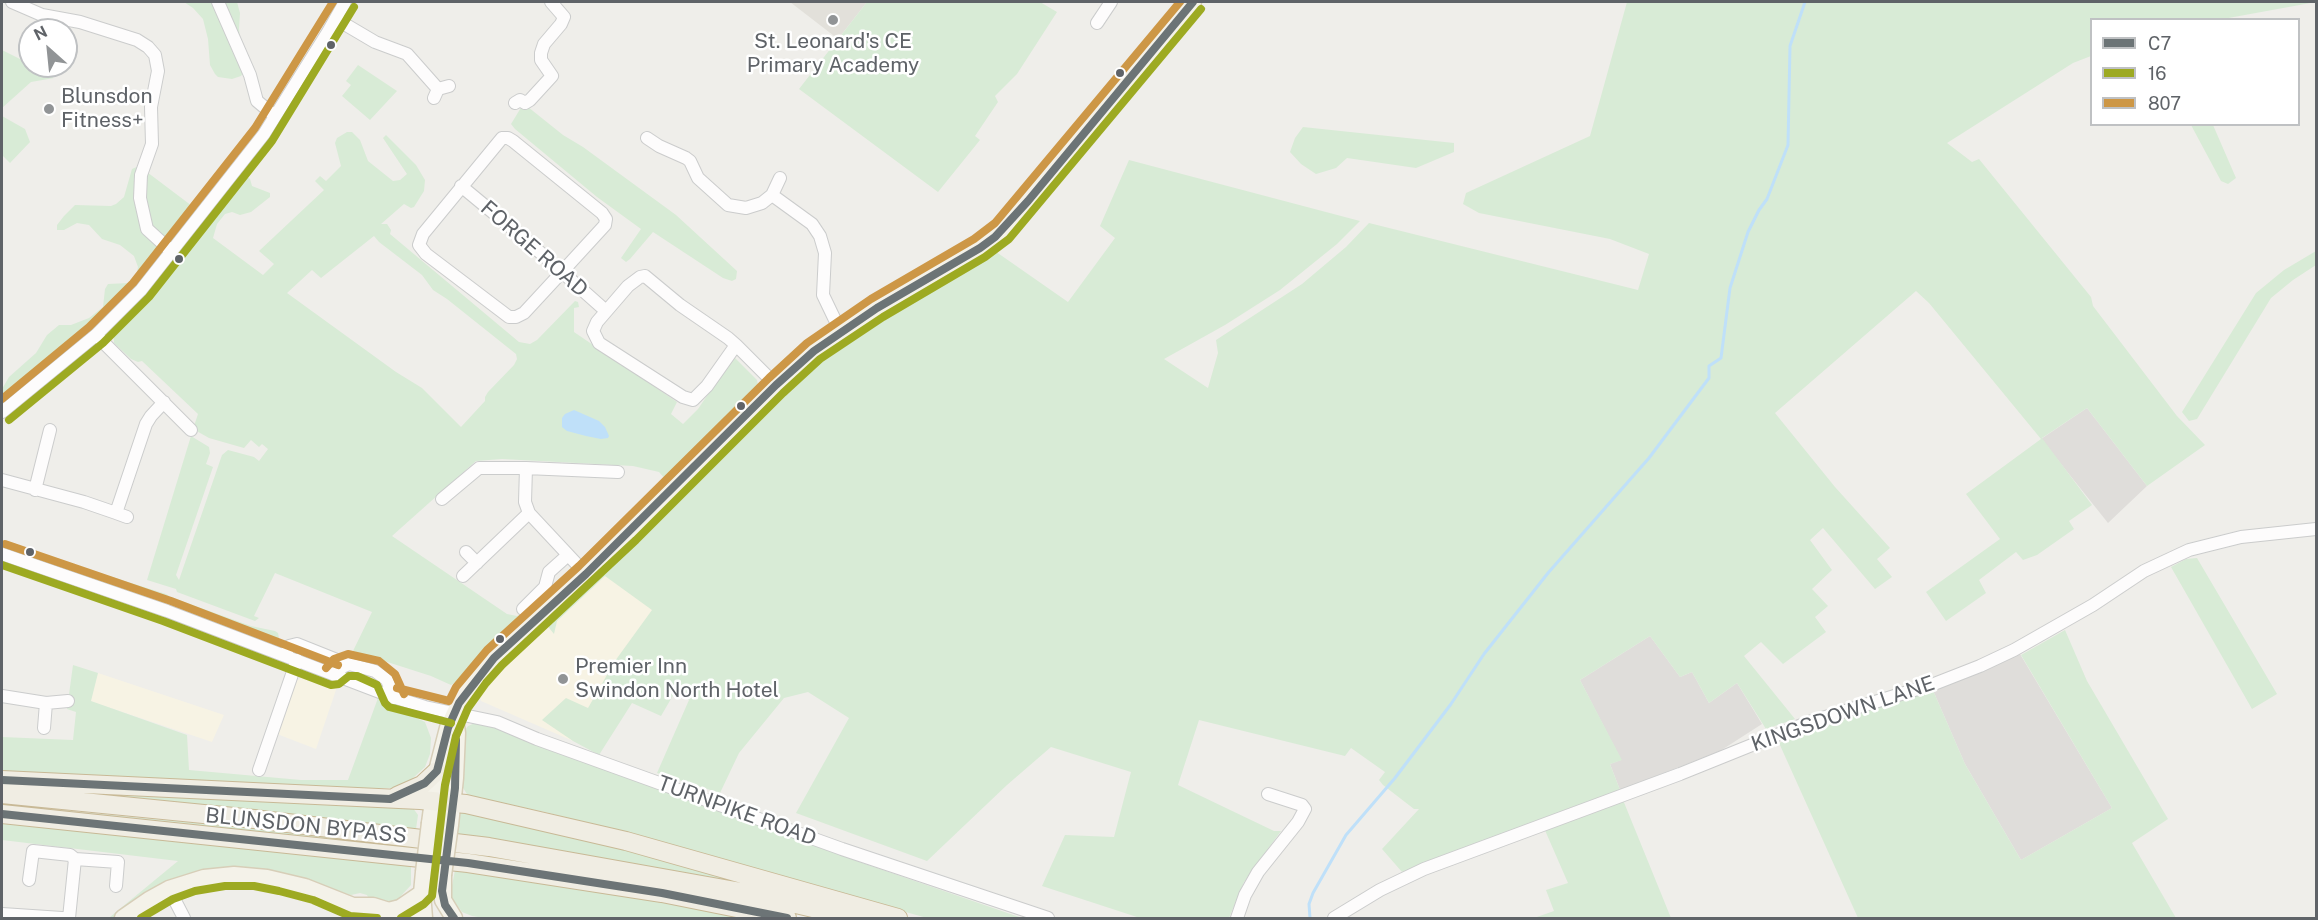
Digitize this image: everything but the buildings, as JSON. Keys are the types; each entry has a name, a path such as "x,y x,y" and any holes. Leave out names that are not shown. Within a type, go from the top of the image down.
{"highway":[{"path":"390,799 422,785 437,771"},
{"path":"2,780 453,803 626,841 898,918"},
{"name":"BLUNSDON BYPASS","path":"2,794 254,819 489,847 758,895 855,918"},
{"name":"BLUNSDON BYPASS","path":"2,814 468,863 662,893 787,918"}],"main road":[{"path":"424,918 422,893 424,872 437,771 446,733 464,694 494,658 586,574 776,385 814,351 843,330 996,237 1193,2"},
{"path":"454,713 457,733 453,803 443,881 443,900 454,918"},
{"path":"123,918 169,889 213,876 255,876 305,887 380,915 411,918"},
{"path":"431,918 443,881"},
{"path":"380,915 400,908 422,893"}],"street":[{"path":"218,2 250,75 257,100 275,116"},
{"path":"2,412 96,335 130,302 264,134 345,2"},
{"path":"515,103 520,100 524,103 530,100 552,76 541,60 541,53 544,44 564,17 551,2"},
{"path":"11,17 15,3 42,15 80,22 137,40 153,52 158,66 151,107 152,140 149,156 141,175 140,198 147,229 153,237 170,250"},
{"path":"1097,23 1107,3"},
{"path":"336,19 380,45 407,54 440,91"},
{"path":"508,138 602,213 606,219 605,225 524,313 516,317 509,317 426,254 419,245 423,234 461,186 498,141 508,138"},
{"path":"647,138 690,161 698,178 731,206 746,208 762,203 772,195 780,178"},
{"name":"FORGE ROAD","path":"461,186 606,310"},
{"path":"772,195 812,224 820,236 825,253 823,296 835,320 843,330"},
{"path":"736,345 707,386 693,400 687,399 599,343 593,331 606,310 628,286 645,276 680,305 720,331 736,345 776,385"},
{"path":"96,335 191,430"},
{"path":"2,480 77,500 122,515 146,424 164,402"},
{"path":"35,490 50,430"},
{"path":"442,499 479,468 618,472"},
{"path":"526,468 525,497 529,513 586,574"},
{"path":"463,576 529,513"},
{"name":"KINGSDOWN LANE","path":"1334,918 1380,890 1424,869 1575,814 1809,722 1934,684 1980,666 2014,650 2144,571 2189,550 2241,537 2316,529"},
{"path":"466,552 477,563"},
{"name":"TURNPIKE ROAD","path":"2,554 158,607 394,698 497,722 537,739 842,849 1048,918"},
{"path":"523,609 545,586 549,573 568,555"},
{"path":"259,770 291,658 289,646 297,644 382,675 387,680 394,698"},
{"path":"334,675 347,664"},
{"path":"2,696 46,703 68,701"},
{"path":"44,728 46,703"},
{"path":"1237,918 1249,886 1271,854 1302,817 1305,809 1302,805 1268,794"},
{"path":"29,880 33,851 70,855 75,859 118,862 116,886"},
{"path":"69,918 75,859"},
{"path":"169,889 184,918"},
{"path":"2,914 62,918"}],"shaded area":[{"name":"St. Leonard's CE Primary Academy","path":"790,2 867,2 838,39"},
{"path":"2087,408 2147,486 2108,523 2041,439"},
{"path":"630,546 682,577 573,741 481,701 480,693 483,685 496,668"},
{"path":"1650,636 1680,677 1692,672 1709,703 1737,683 1762,724 1720,751 1620,790 1610,764 1621,760 1580,680"},
{"path":"2020,654 2112,808 2021,860 1965,764 1932,688 1985,670"},
{"path":"98,673 224,715 212,742 90,701"},
{"path":"309,673 338,684 316,749 277,734 296,681"}],"green space":[{"path":"184,2 237,2 240,13 239,29 244,72 241,76 232,79 218,77 215,74 210,65 208,39 203,19"},
{"path":"867,2 1040,2 1057,12 1017,74 995,96 998,102 975,136 980,140 938,192 799,89"},
{"path":"1627,2 2316,2 2228,18 2090,18 2090,56 2073,63 1947,143 1972,162 1979,159 2091,297 2093,306 2177,416 2205,445 2147,486 2087,408 2042,438 2092,505 2069,521 2074,529 2037,555 2023,560 2016,552 1979,580 1986,593 1946,621 1926,592 2000,539 1966,494 2041,439 1929,303 1916,291 1775,413 1835,487 1890,548 1877,559 1892,577 1875,589 1823,528 1810,540 1832,570 1812,589 1828,606 1815,617 1826,632 1783,664 1761,642 1744,656 1795,719 1766,729 1737,683 1709,703 1692,672 1680,677 1650,636 1580,680 1622,760 1610,764 1620,790 1402,872 1382,849 1419,809 1414,809 1383,785 1379,780 1385,772 1351,748 1345,756 1199,720 1178,785 1274,831 1281,831 1244,882 1229,918 1140,918 1042,886 1065,835 1114,837 1131,772 1051,747 1007,785 927,861 796,813 849,718 808,692 784,698 739,753 720,793 657,773 689,700 675,692 661,716 632,703 599,755 542,720 566,698 588,708 615,661 652,610 605,576 557,621 554,634 546,624 550,616 615,552 634,542 702,468 817,357 830,348 832,351 992,249 1068,302 1115,238 1100,226 1129,160 1360,221 1337,244 1280,290 1225,325 1164,359 1208,388 1218,353 1216,340 1302,284 1346,247 1369,223 1638,290 1649,254 1610,239 1479,213 1463,204 1466,193 1590,136"},
{"path":"2,50 18,58 18,78 54,78 31,82 2,108"},
{"path":"358,65 397,91 370,120 342,96 351,85 346,81"},
{"path":"522,106 528,107 563,135 676,215 737,271 736,279 732,281 723,278 653,232 630,259 626,262 621,258 641,229 597,197 515,129 511,124"},
{"path":"2,116 25,129 30,142 10,163 2,155"},
{"path":"2192,126 2213,126 2236,178 2228,184 2221,181"},
{"path":"1303,127 1454,143 1454,152 1416,168 1347,158 1336,168 1316,174 1301,164 1290,152 1295,138"},
{"path":"347,132 352,132 360,140 368,161 393,181 400,180 407,174 383,138 386,135 416,165 425,180 424,191 414,207 411,208 404,204 381,224 387,224 391,230 390,234 519,342 530,344 537,340 575,301 578,302 579,307 574,308 574,332 677,402 671,414 683,424 698,409 732,359 735,358 757,380 758,385 666,480 659,472 633,466 502,459 476,461 392,536 507,614 517,616 524,613 568,575 572,578 516,628 503,635 499,644 471,673 451,685 431,676 353,651 372,612 275,573 254,616 259,618 255,621 177,592 176,589 147,580 191,436 209,447 210,453 206,464 213,467 176,575 179,580 222,455 228,450 254,457 259,461 268,449 262,444 259,447 251,440 244,448 209,438 193,429 198,414 142,361 131,359 114,343 113,324 108,322 97,325 24,387 11,395 4,394 2,389 9,377 36,353 47,335 59,325 71,325 89,318 103,307 105,289 108,284 129,283 136,277 138,267 134,256 120,245 102,239 89,225 77,223 64,230 57,230 57,225 75,205 111,206 116,204 124,197 132,169 139,166 196,209 203,211 238,174 242,173 250,179 252,186 270,193 270,197 251,212 240,215 232,212 225,214 217,224 213,238 263,275 274,264 259,251 324,190 315,181 320,176 326,181 341,166 335,143 337,138","holes":["374,236 422,275 433,290 516,354 517,359 514,365 488,392 485,401 461,427 422,388 396,372 287,293 312,270 321,278"]},
{"path":"2316,251 2316,265 2271,298 2197,419 2189,421 2182,412 2256,293 2284,270"},
{"path":"2,542 169,596 164,603 2,548"},
{"path":"2197,558 2277,694 2252,709 2171,567 2186,559"},
{"path":"176,599 251,626 275,631 278,633 281,648 178,608"},
{"path":"2065,630 2087,681 2168,819 2132,843 2176,918 1858,918 1779,743 1932,688 1965,764 2021,860 2112,808 2021,655"},
{"path":"73,665 98,673 91,701 187,735 189,770 301,780 348,780 378,698 411,708 410,715 425,722 431,738 430,754 425,767 413,778 416,784 403,788 354,788 2,772 2,737 73,740 76,712 67,709"},
{"path":"475,723 486,723 857,861 1022,918 927,918 618,831 545,812 468,796 462,786 465,730"},
{"path":"58,791 413,808 418,815 416,829"},
{"path":"1623,800 1671,918 1534,918 1554,911 1546,890 1568,883 1544,828"},
{"path":"2,805 415,843 414,849 2,808"},
{"path":"463,811 636,851 779,891 457,834 459,814"},
{"path":"2,820 411,863 411,885 400,897 403,901 398,904 370,901 367,895 360,893 351,895 287,874 239,869 111,918 178,861 2,840"},
{"path":"459,867 757,918 484,918 472,916 462,912 452,898 455,870"}],"water":[{"path":"574,410 599,421 605,427 608,438 586,436 567,431 562,427 562,418"}],"waterway":[{"path":"1310,918 1309,904 1313,893 1346,835 1395,778 1451,704 1484,654 1548,573 1649,458 1709,378 1709,366 1721,358 1730,288 1748,232 1767,199 1788,145 1790,46 1805,2"}],"transit line":[{"name":"807","path":"2,399 89,327 133,283 255,128 333,2"},
{"name":"807","path":"397,688 449,701 456,687 487,650 579,566 807,343 871,299 974,239 995,223 1180,2"},
{"name":"C7","path":"2,780 390,799 425,783 437,771 448,728 459,703 494,658 586,574 776,385 814,351 877,308 995,237 1028,201 1193,2"},
{"name":"16","path":"9,420 103,343 149,297 272,141 354,7"},
{"name":"16","path":"401,918 424,904 432,896 445,785 456,736 468,708 486,683 502,665 636,540 820,359 883,317 985,257 1009,239 1201,9"},
{"name":"807","path":"5,544 171,601 338,665"},
{"name":"16","path":"2,565 163,621 331,685 339,684 349,676 357,676 377,685 389,707 451,723"},
{"name":"807","path":"326,668 334,659 348,654 379,661 395,674 404,694"},
{"name":"C7","path":"454,918 445,905 442,891 455,788 456,740"},
{"name":"C7","path":"2,814 468,863 662,893 787,918"},
{"name":"16","path":"141,918 173,899 195,891 225,886 254,886 279,891 313,900 350,916 377,918"}],"place":[{"name":"St. Leonard's CE Primary Academy","path":"833,20"},
{"name":"Blunsdon Fitness+","path":"49,109"},
{"name":"Premier Inn Swindon North Hotel","path":"563,679"}]}
